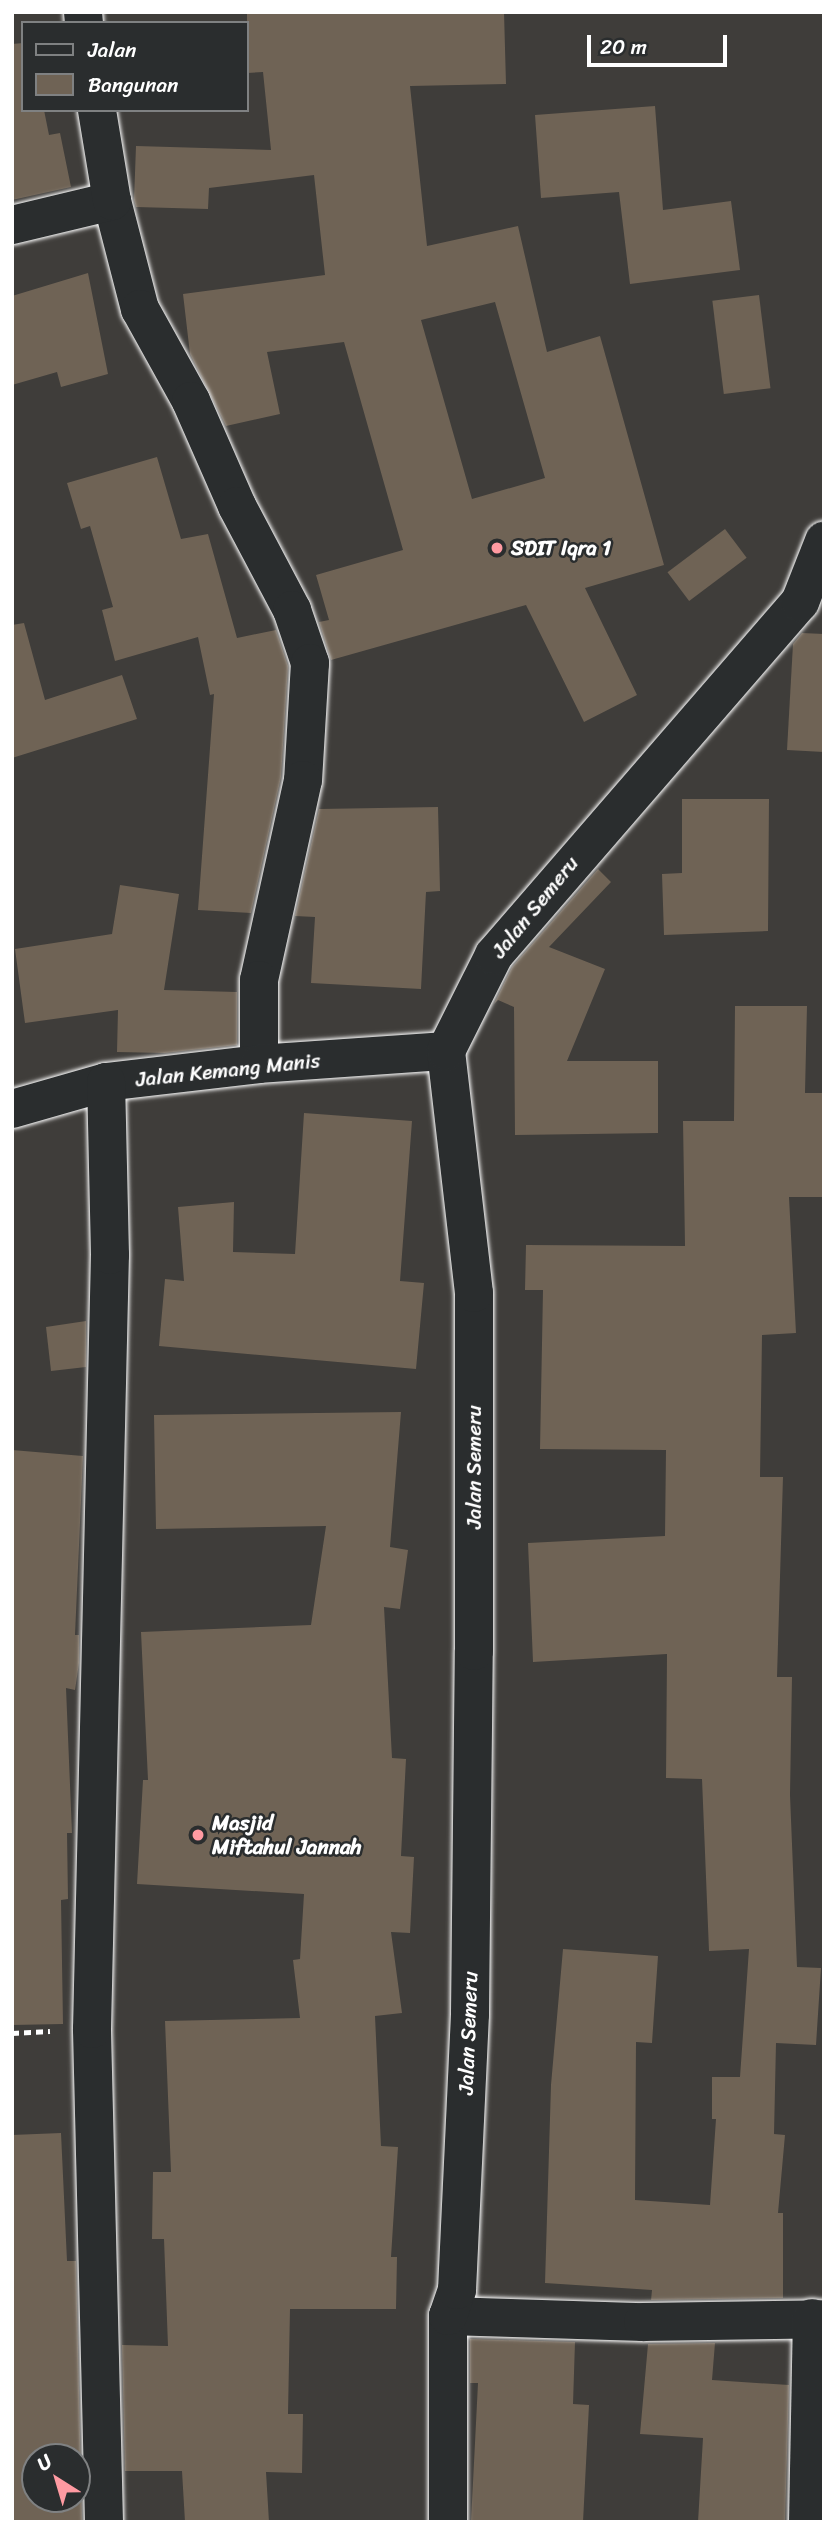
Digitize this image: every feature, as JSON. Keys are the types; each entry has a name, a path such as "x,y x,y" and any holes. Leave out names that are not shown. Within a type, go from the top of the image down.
{"street":[{"path":"97,112 112,201 140,309 191,401 237,506 292,610 310,663 303,780 259,980 259,1064"},
{"path":"12,225 112,201"},
{"name":"Jalan Semeru","path":"448,2522 448,2316 457,2290 470,2014 474,1293 446,1051 494,955 812,603 824,541"},
{"name":"Jalan Kemang Manis","path":"12,1109 106,1082 259,1064 446,1051"},
{"path":"104,2522 93,2029 109,1268 106,1082"},
{"path":"448,2316 643,2322 818,2318 807,2522"}],"building":[{"path":"247,12 504,12 506,84 410,86 427,246 518,226 547,352 600,336 664,565 585,588 637,695 584,722 526,605 331,660 319,622 329,620 316,575 403,550 344,342 267,352 280,414 226,426 190,354 183,294 325,275 314,175 209,188 208,209 136,207 134,200 136,146 271,150 263,72 248,73","holes":["495,302 545,478 472,499 421,320"]},
{"path":"21,43 21,112 44,112 49,135 60,133 71,187 12,200 12,44"},
{"path":"655,106 663,210 731,201 740,270 630,284 619,192 541,198 535,115"},
{"path":"88,273 108,374 61,387 57,372 12,385 12,296"},
{"path":"759,295 770,388 724,394 712,301"},
{"path":"157,457 181,539 208,534 237,638 276,630 288,666 281,777 251,913 198,910 214,694 210,695 198,637 115,661 102,610 113,607 90,526 81,529 67,483"},
{"path":"725,529 747,558 689,601 667,572"},
{"path":"24,623 45,700 122,675 137,719 12,758 12,625"},
{"path":"802,633 824,634 824,752 787,750 793,644"},
{"path":"682,799 769,799 768,931 664,935 662,874 682,873"},
{"path":"438,807 440,891 426,892 421,989 311,983 315,917 295,916 319,809"},
{"path":"598,869 611,882 549,947 605,969 567,1061 658,1061 658,1133 515,1135 514,1007 498,1000 494,1004 512,967"},
{"path":"120,885 179,894 164,990 237,992 237,1045 165,1053 117,1052 118,1010 25,1023 15,949 112,934"},
{"path":"735,1006 807,1006 805,1093 824,1093 824,1197 789,1197 796,1333 762,1335 760,1477 783,1477 777,1677 792,1677 790,1795 797,1967 821,1968 816,2045 776,2043 774,2134 785,2135 778,2213 783,2213 783,2298 651,2300 652,2290 545,2283 551,2085 563,1949 658,1956 652,2043 636,2042 635,2200 710,2205 716,2119 712,2119 712,2077 740,2077 749,1949 709,1951 702,1779 666,1778 667,1654 533,1662 528,1543 665,1536 666,1450 540,1449 543,1290 525,1290 526,1245 685,1246 683,1121 734,1121"},
{"path":"304,1113 412,1121 400,1281 424,1283 416,1369 159,1346 165,1279 184,1281 178,1207 234,1202 233,1252 295,1254"},
{"path":"86,1321 86,1367 51,1371 46,1327"},
{"path":"401,1412 390,1547 408,1550 400,1609 384,1607 392,1758 406,1759 401,1856 414,1857 410,1933 391,1932 402,2013 375,2016 381,2146 398,2147 391,2257 397,2257 396,2309 290,2309 288,2414 303,2414 302,2473 266,2472 269,2522 185,2522 182,2471 125,2471 122,2345 168,2346 164,2239 152,2239 153,2172 171,2172 165,2021 300,2018 293,1960 300,1959 304,1894 137,1884 143,1780 148,1780 141,1632 311,1625 326,1526 156,1529 154,1415"},
{"path":"12,1450 83,1456 75,1635 79,1635 79,1663 75,1690 66,1688 72,1833 67,1833 68,1899 61,1900 63,2024 12,2025"},
{"path":"61,2133 67,2261 76,2261 80,2443 21,2443 21,2513 82,2513 82,2522 12,2522 12,2135"},
{"path":"470,2339 575,2342 573,2404 589,2405 583,2522 471,2522 478,2383 470,2383"},
{"path":"715,2343 712,2380 789,2385 785,2522 698,2522 703,2438 640,2434 648,2344"}],"place":[{"name":"SDIT Iqra 1","path":"497,548"},
{"name":"Masjid Miftahul Jannah","path":"198,1835"}]}
